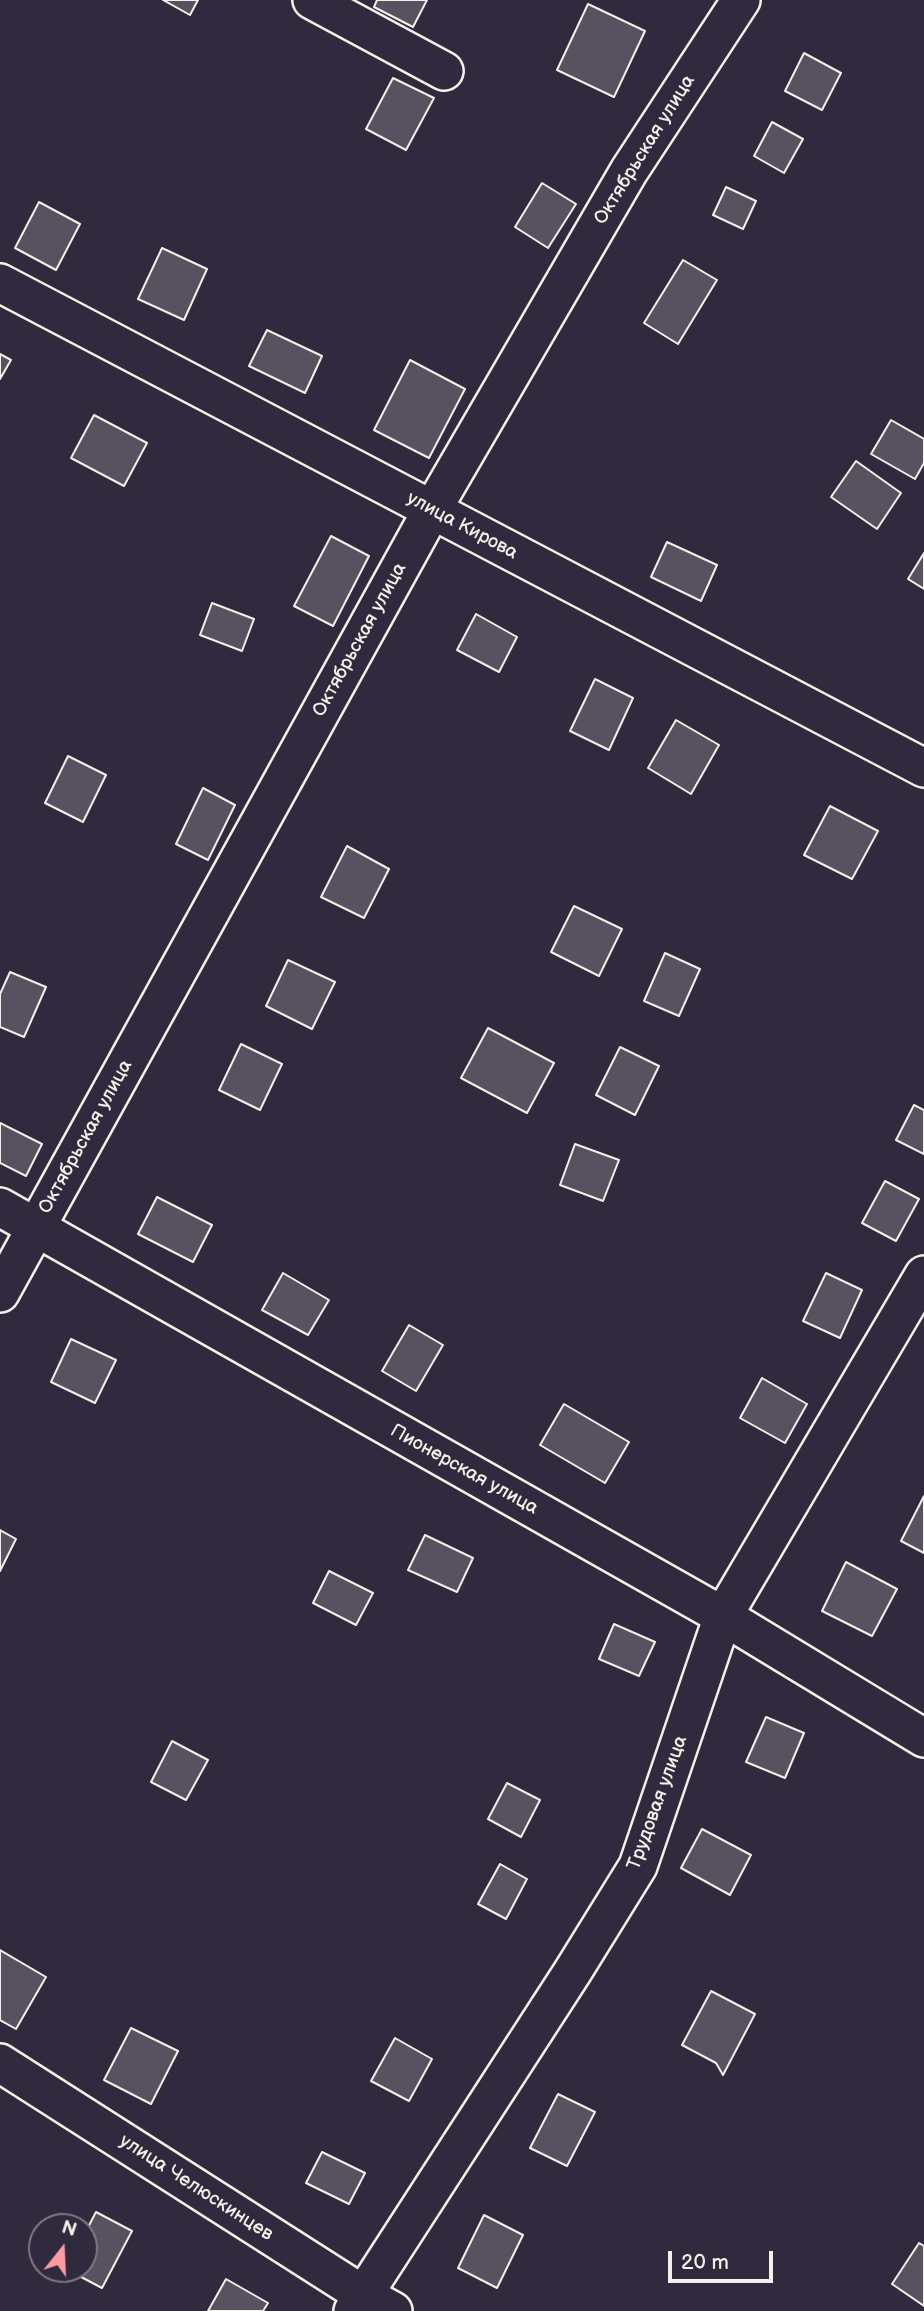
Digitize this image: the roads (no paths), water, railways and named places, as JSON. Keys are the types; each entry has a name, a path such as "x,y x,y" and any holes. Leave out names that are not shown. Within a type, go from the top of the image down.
{"street":[{"path":"312,0 444,71"},
{"name":"Октябрьская улица","path":"0,1293 432,510 629,171 741,0"},
{"name":"улица Кирова","path":"0,283 924,768"},
{"name":"Пионерская улица","path":"0,1207 723,1616 924,1738"},
{"name":"Трудовая улица","path":"369,2306 638,1866 723,1616 924,1275"},
{"name":"улица Челюскинцев","path":"0,2063 369,2306"}]}
